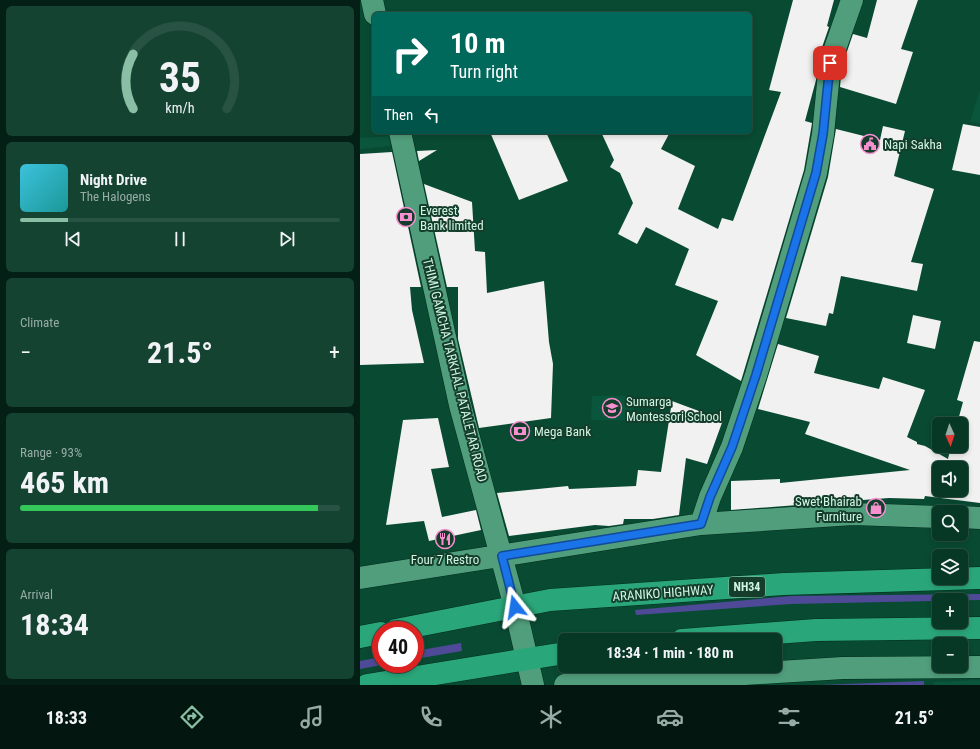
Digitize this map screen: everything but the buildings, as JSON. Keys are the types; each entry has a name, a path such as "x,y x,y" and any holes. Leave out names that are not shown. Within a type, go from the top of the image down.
{"highway":[{"name":"ARANIKO HIGHWAY","path":"424,625 550,600 784,584 980,578"},
{"path":"776,633 816,630 980,628"},
{"path":"360,637 372,635"},
{"path":"367,685 558,654"}],"street":[{"path":"372,0 375,12"},
{"path":"701,524 710,497 732,447 756,375 813,180 823,134 830,63 852,0"},
{"name":"THIMI GAMCHA TARKHAL PATALETAR ROAD","path":"400,134 460,405 502,556 533,685"},
{"path":"360,578 701,524 853,514 932,517"},
{"path":"968,517 980,518"},
{"path":"565,685 617,678 843,668 980,667"}],"shaded area":[{"path":"980,90 980,124 970,122"},
{"path":"391,136 390,146 360,149 360,138"},
{"name":"Sumarga Montessori School","path":"592,396 632,396 635,420 591,420"},
{"path":"968,594 980,594 980,600 968,600"},
{"path":"932,595 932,601 791,604 636,615 635,610 791,596"},
{"path":"461,643 462,651 424,657 424,649"},
{"path":"372,659 372,667 360,669 360,661"},
{"path":"980,680 980,685 934,685 934,682"},
{"path":"924,681 924,685 820,685"}],"place":[{"name":"Napi Sakha","path":"870,144"},
{"name":"Everest Bank limited","path":"406,217"},
{"name":"Sumarga Montessori School","path":"612,408"},
{"name":"Mega Bank","path":"520,431"},
{"name":"Swet Bhairab Furniture","path":"876,508"},
{"name":"Four 7 Restro","path":"445,539"}],"route":[{"path":"515,607 502,556 701,524 710,497 732,447 756,375 816,173 823,134 830,63"}]}
